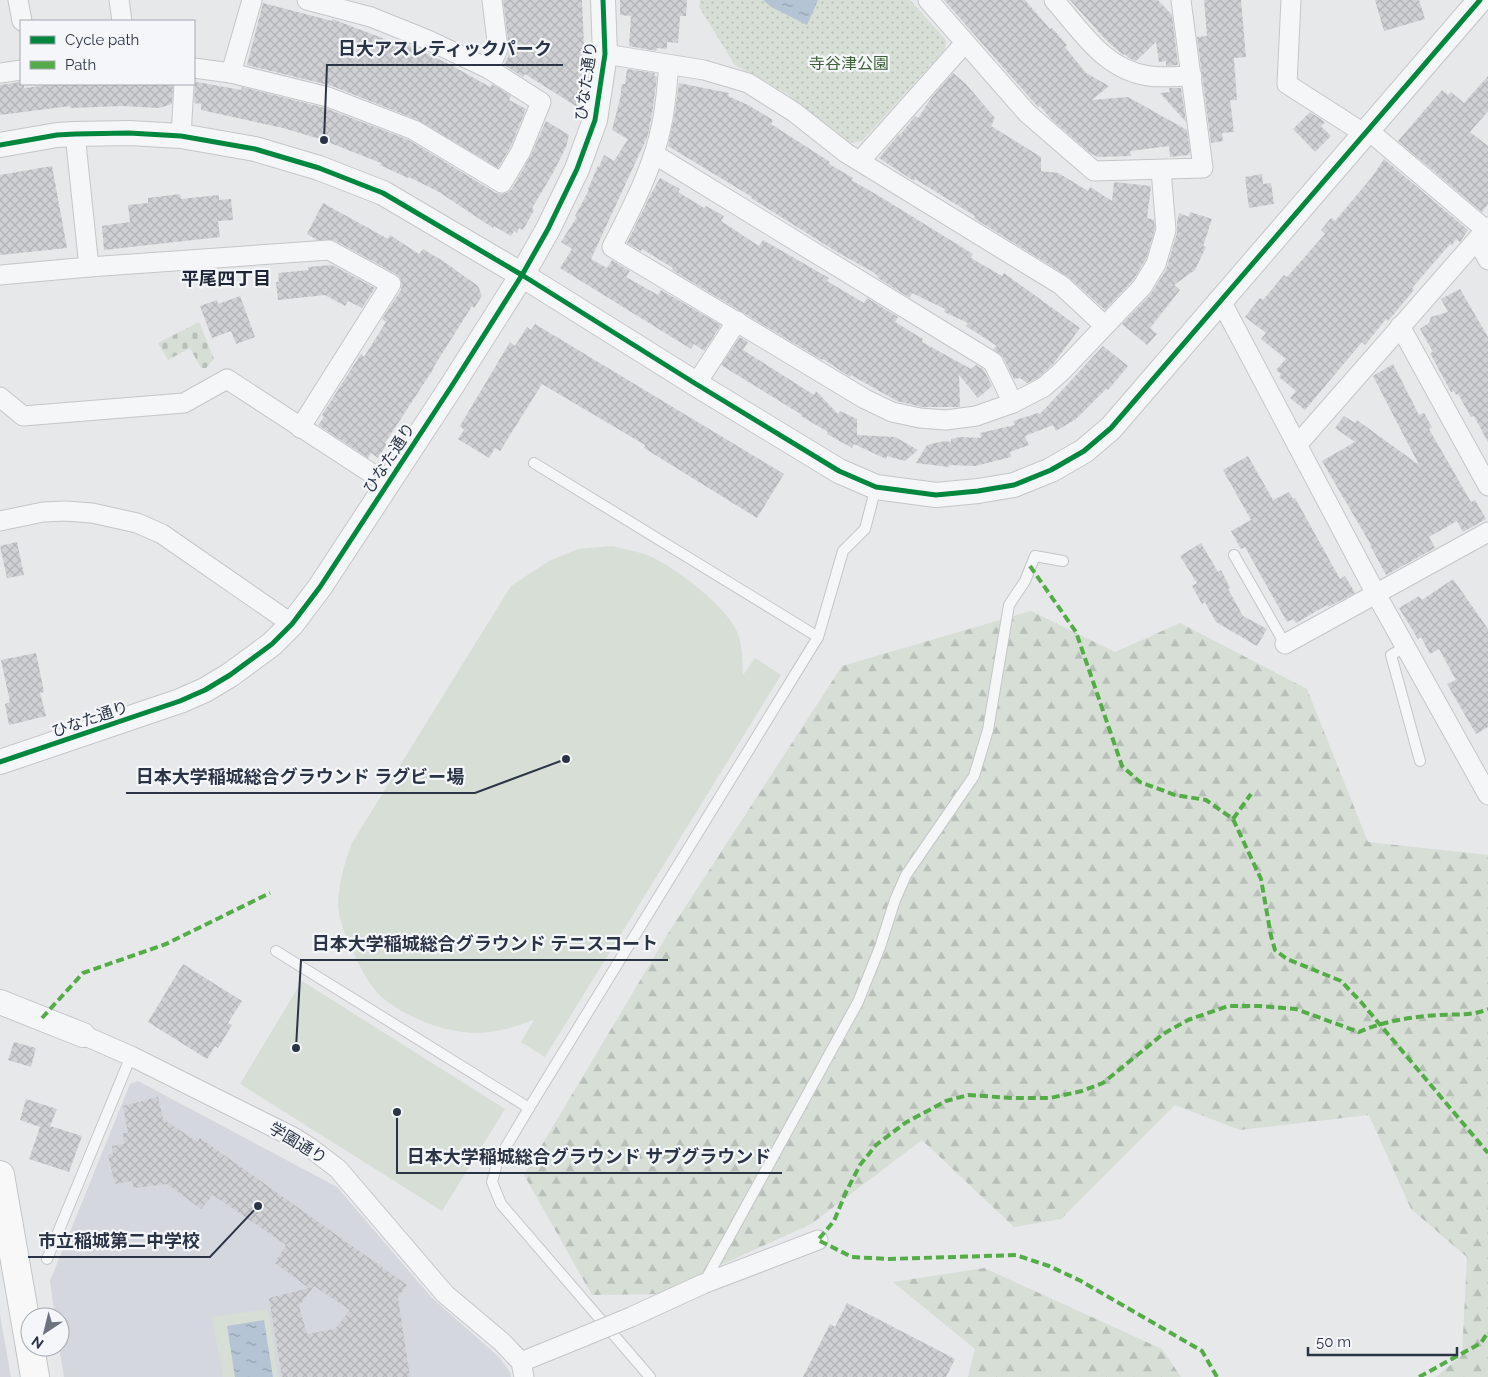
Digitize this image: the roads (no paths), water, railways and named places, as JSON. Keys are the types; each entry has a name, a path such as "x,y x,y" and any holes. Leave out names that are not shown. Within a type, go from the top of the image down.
{"main road":[{"path":"0,1175 23,1307"},
{"path":"32,1357 35,1377"}],"street":[{"path":"18,0 22,20"},
{"path":"119,0 122,20"},
{"path":"230,73 252,0"},
{"path":"195,68 230,73 328,97 414,130 502,183 522,150 541,102 490,69 428,40 372,17 307,0"},
{"path":"490,69 498,49 492,0"},
{"name":"ひなた通り","path":"0,762 161,708 205,690 247,664 272,644 292,624 320,587 453,384 522,275 548,229 577,169 595,120 605,54 602,0"},
{"path":"928,0 1027,114 1094,171 1203,168 1181,0"},
{"path":"1054,0 1096,49 1110,61 1131,72 1151,77 1192,76"},
{"path":"1291,0 1287,84 1367,133 1484,233 1488,260"},
{"path":"0,145 75,134 129,133 181,136 255,149 319,168 383,194 522,275 839,471 876,487 936,495 978,492 1014,485 1052,470 1084,451 1111,428 1480,0"},
{"path":"860,161 965,43"},
{"path":"605,54 704,70 748,83 794,112 846,153 1061,285 1104,325"},
{"path":"669,65 662,122 654,154 628,217 612,247 865,400 892,412 920,418 946,420 976,416 1013,403 1044,387 1062,371 1142,287 1156,264 1166,230 1161,170"},
{"path":"0,74 20,70"},
{"path":"181,136 184,85"},
{"path":"75,134 89,268"},
{"path":"654,154 993,362 1013,403"},
{"path":"1297,445 1484,233"},
{"path":"0,275 329,250 391,284 300,428"},
{"path":"1221,301 1376,594 1488,795"},
{"path":"696,384 737,321"},
{"path":"1400,326 1488,486"},
{"path":"0,397 23,416 165,405 184,403 227,379 388,484"},
{"path":"0,521 43,512 66,511 92,513 137,523 162,534 292,624"},
{"path":"1286,644 1488,532"},
{"name":"学園通り","path":"0,1002 131,1056 293,1137 312,1149 338,1169 445,1294 502,1342 523,1369"},
{"path":"523,1369 585,1336 703,1284 818,1240"}],"lane":[{"path":"534,463 818,637"},
{"path":"650,1377 502,1204 492,1182 498,1160 529,1108 818,637 843,551 865,529 876,487"},
{"path":"1234,555 1286,644"},
{"path":"703,1284 858,1002 906,875 974,776 988,730 1009,605 1025,581 1035,556 1063,561"},
{"path":"1405,647 1391,655 1420,761"},
{"path":"276,951 529,1108"},
{"path":"47,1259 131,1056"}],"water":[{"path":"763,0 818,0 807,25 771,7"},
{"path":"264,1320 273,1377 235,1377 227,1326"}],"place":[{"name":"日大アスレティックパーク","path":"324,140"},
{"name":"日本大学稲城総合グラウンド ラグビー場","path":"566,759"},
{"name":"日本大学稲城総合グラウンド テニスコート","path":"296,1048"},
{"name":"日本大学稲城総合グラウンド サブグラウンド","path":"397,1112"},
{"name":"市立稲城第二中学校","path":"258,1206"}],"district":[{"name":"平尾四丁目","path":"226,278"}],"park label":[{"name":"寺谷津公園","path":"849,63"}]}
